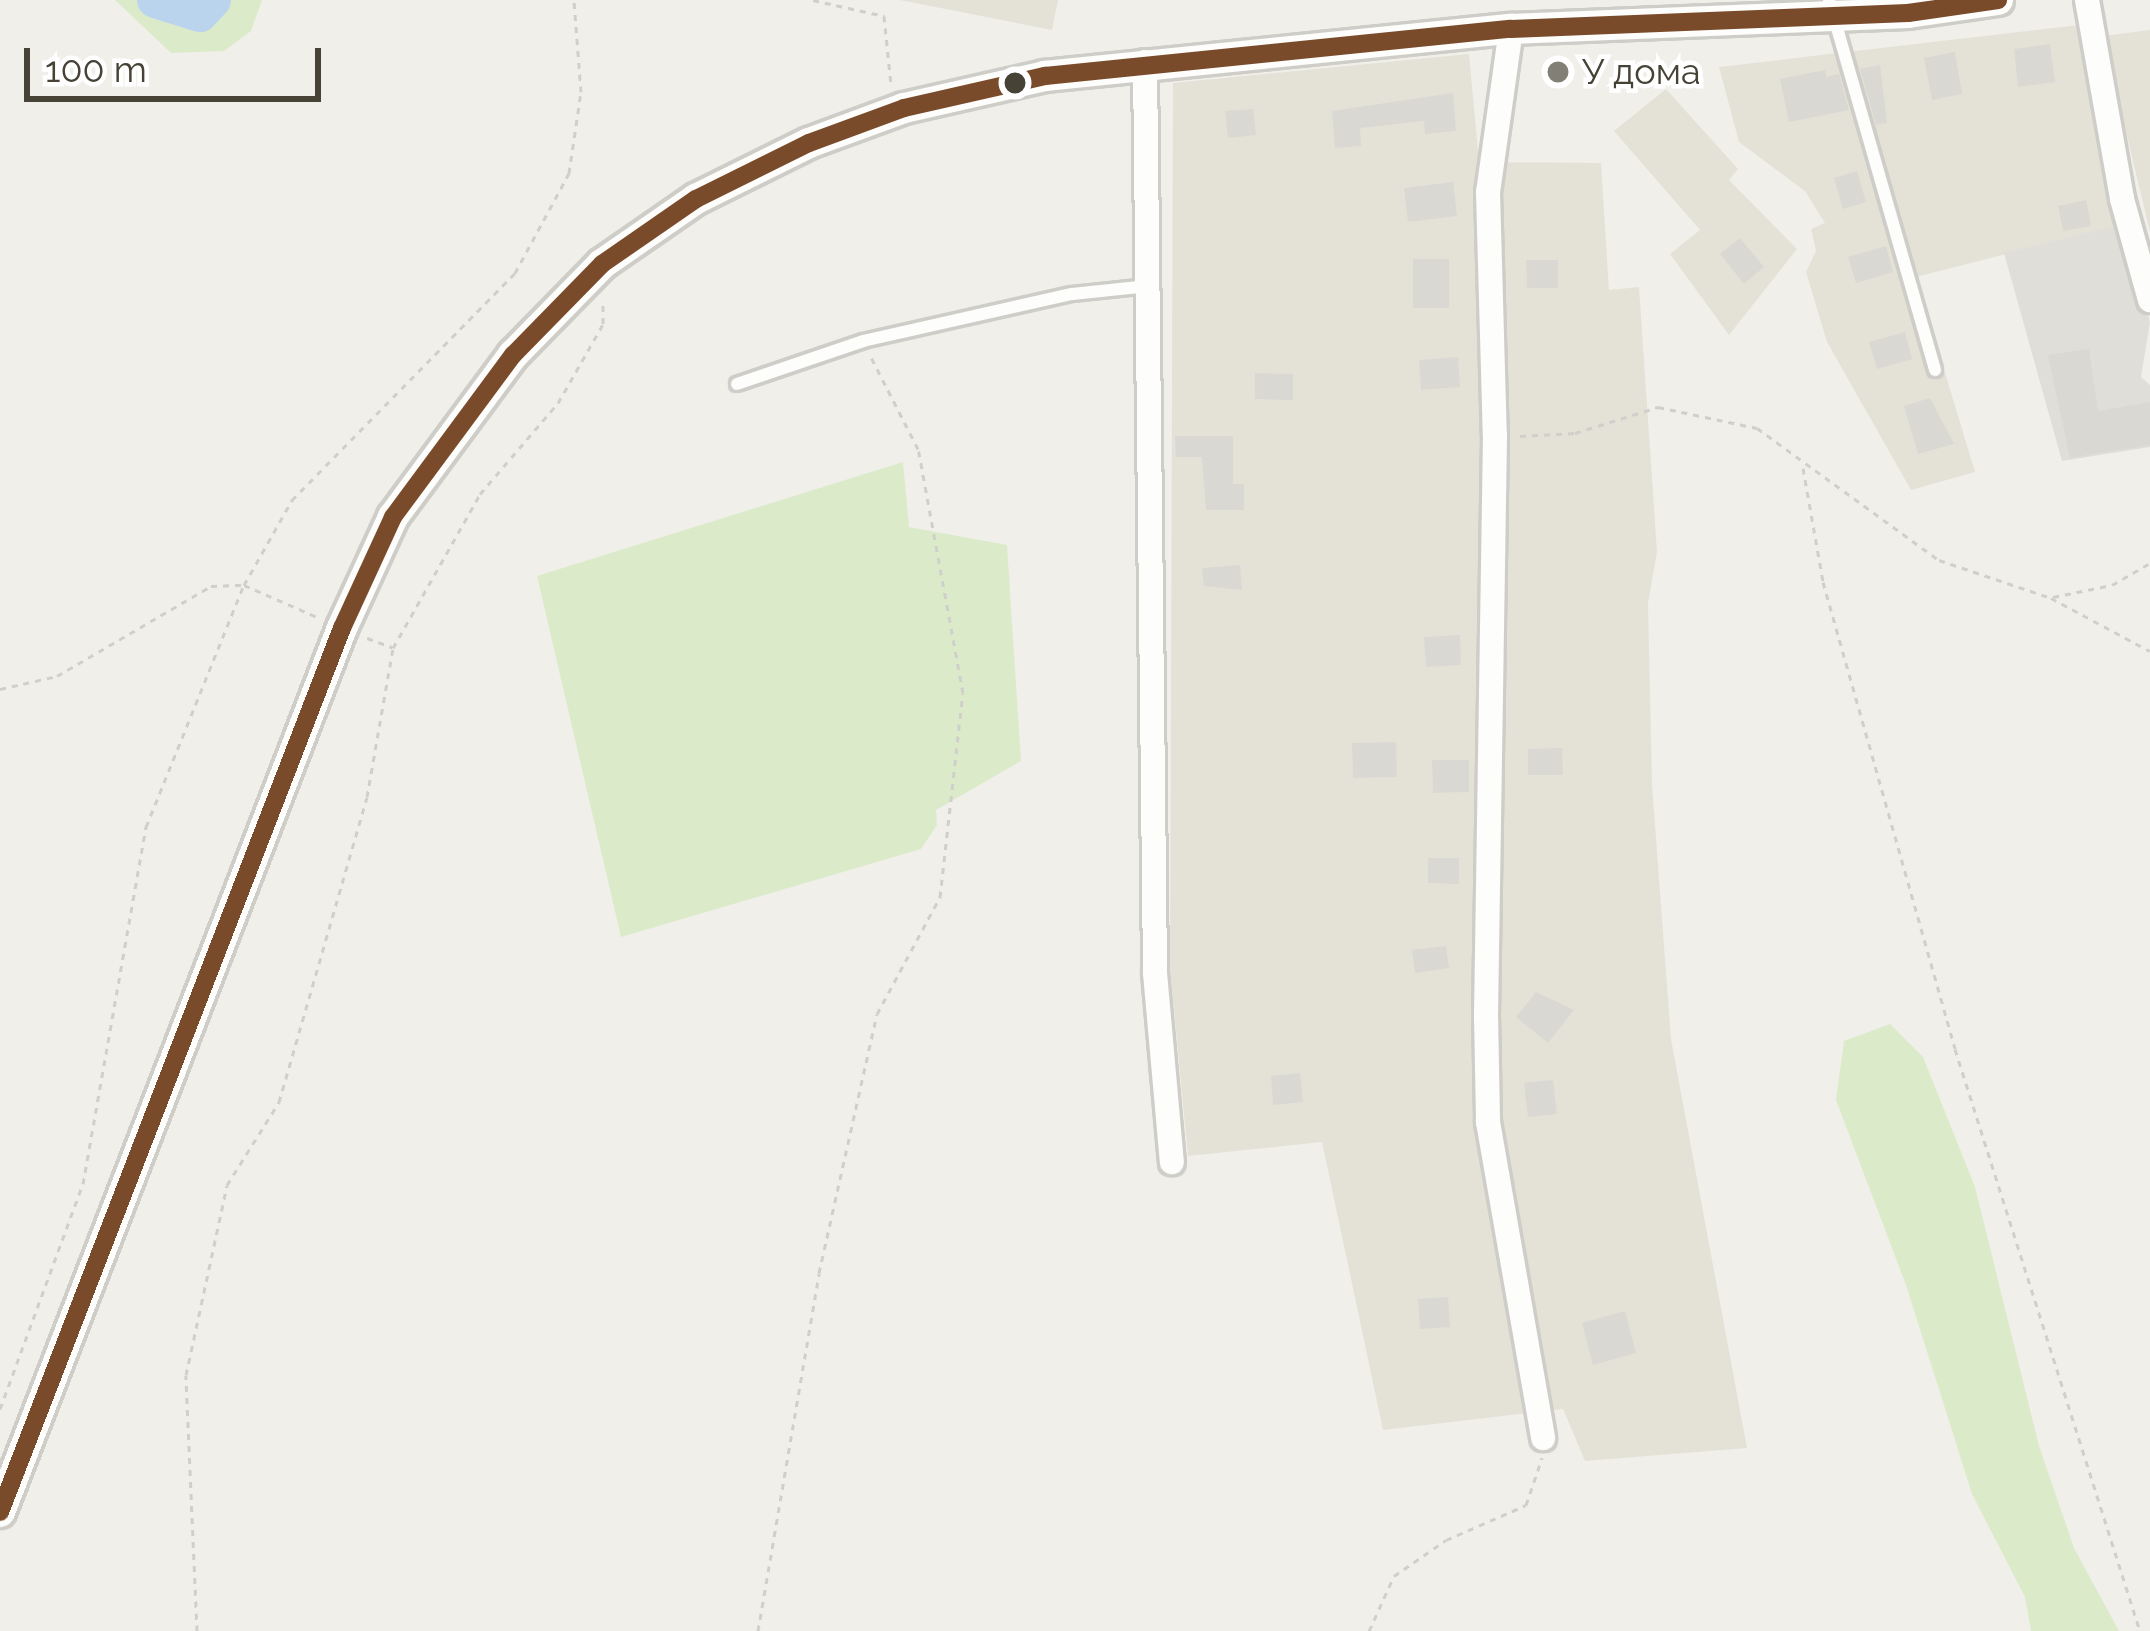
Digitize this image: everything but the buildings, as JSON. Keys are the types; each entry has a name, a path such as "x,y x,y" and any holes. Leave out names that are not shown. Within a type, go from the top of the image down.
{"street":[{"path":"0,1512 342,628 393,517 513,355 602,264 695,200 904,107 1045,76 1145,62 1511,29 1998,0"},
{"path":"2086,0 2122,199 2150,300"},
{"path":"1511,29 1488,192 1495,436 1489,1122 1543,1438"},
{"path":"1145,62 1154,973 1172,1162"}],"lane":[{"path":"1830,8 1935,370"},
{"path":"737,384 863,341 1072,294 1149,286"}],"path":[{"path":"0,1409 83,1184 146,827 244,585 292,500 515,273 569,173 581,92 574,0"},
{"path":"813,0 884,16 885,74 904,107"},
{"path":"197,1631 186,1375 227,1185 279,1102 367,797 393,648 479,494 559,403 603,324 602,264"},
{"path":"758,1631 819,1273 877,1015 940,897 963,693 918,449 863,341"},
{"path":"1495,436 1575,434 1658,407 1757,428 1803,468 1939,560 2051,598 2150,651"},
{"path":"1803,468 1823,582 1954,1049 2140,1631"},
{"path":"2051,598 2111,585 2150,563"},
{"path":"0,689 57,676 211,586 244,585"},
{"path":"1369,1631 1394,1576 1446,1540 1526,1505 1541,1470 1543,1438"}],"shaded area":[{"path":"900,0 1058,0 1052,30"},
{"path":"2079,25 2124,224 1916,277 1975,472 1911,490 1827,342 1806,272 1816,251 1811,229 1825,223 1805,191 1739,142 1719,67"},
{"path":"2150,30 2150,232 2103,36"},
{"path":"1469,54 1479,162 1601,163 1609,290 1639,287 1657,552 1648,603 1652,785 1671,1039 1747,1448 1585,1461 1563,1409 1383,1430 1322,1142 1188,1156 1170,969 1173,83"},
{"path":"1666,89 1738,169 1729,180 1797,249 1729,335 1670,254 1700,230 1614,131"},
{"path":"2124,224 2150,322 2141,377 2150,385 2150,447 2062,461 2004,253"}],"green space":[{"path":"115,0 262,0 251,31 224,51 171,53"},
{"path":"903,462 909,527 1007,545 1021,761 936,810 937,825 921,849 621,937 537,576"},
{"path":"1890,1024 1923,1057 1975,1187 2039,1446 2074,1548 2119,1631 2031,1631 2025,1597 1972,1494 1906,1285 1836,1100 1844,1041"}],"waterway":[{"path":"155,0 200,14 213,0"}],"transit line":[{"path":"0,1512 342,628 393,517 513,355 602,264 696,199 809,143 904,108 1045,76 1511,29 1908,13 1998,0"}],"place":[{"name":"У дома","path":"1558,72"}]}
